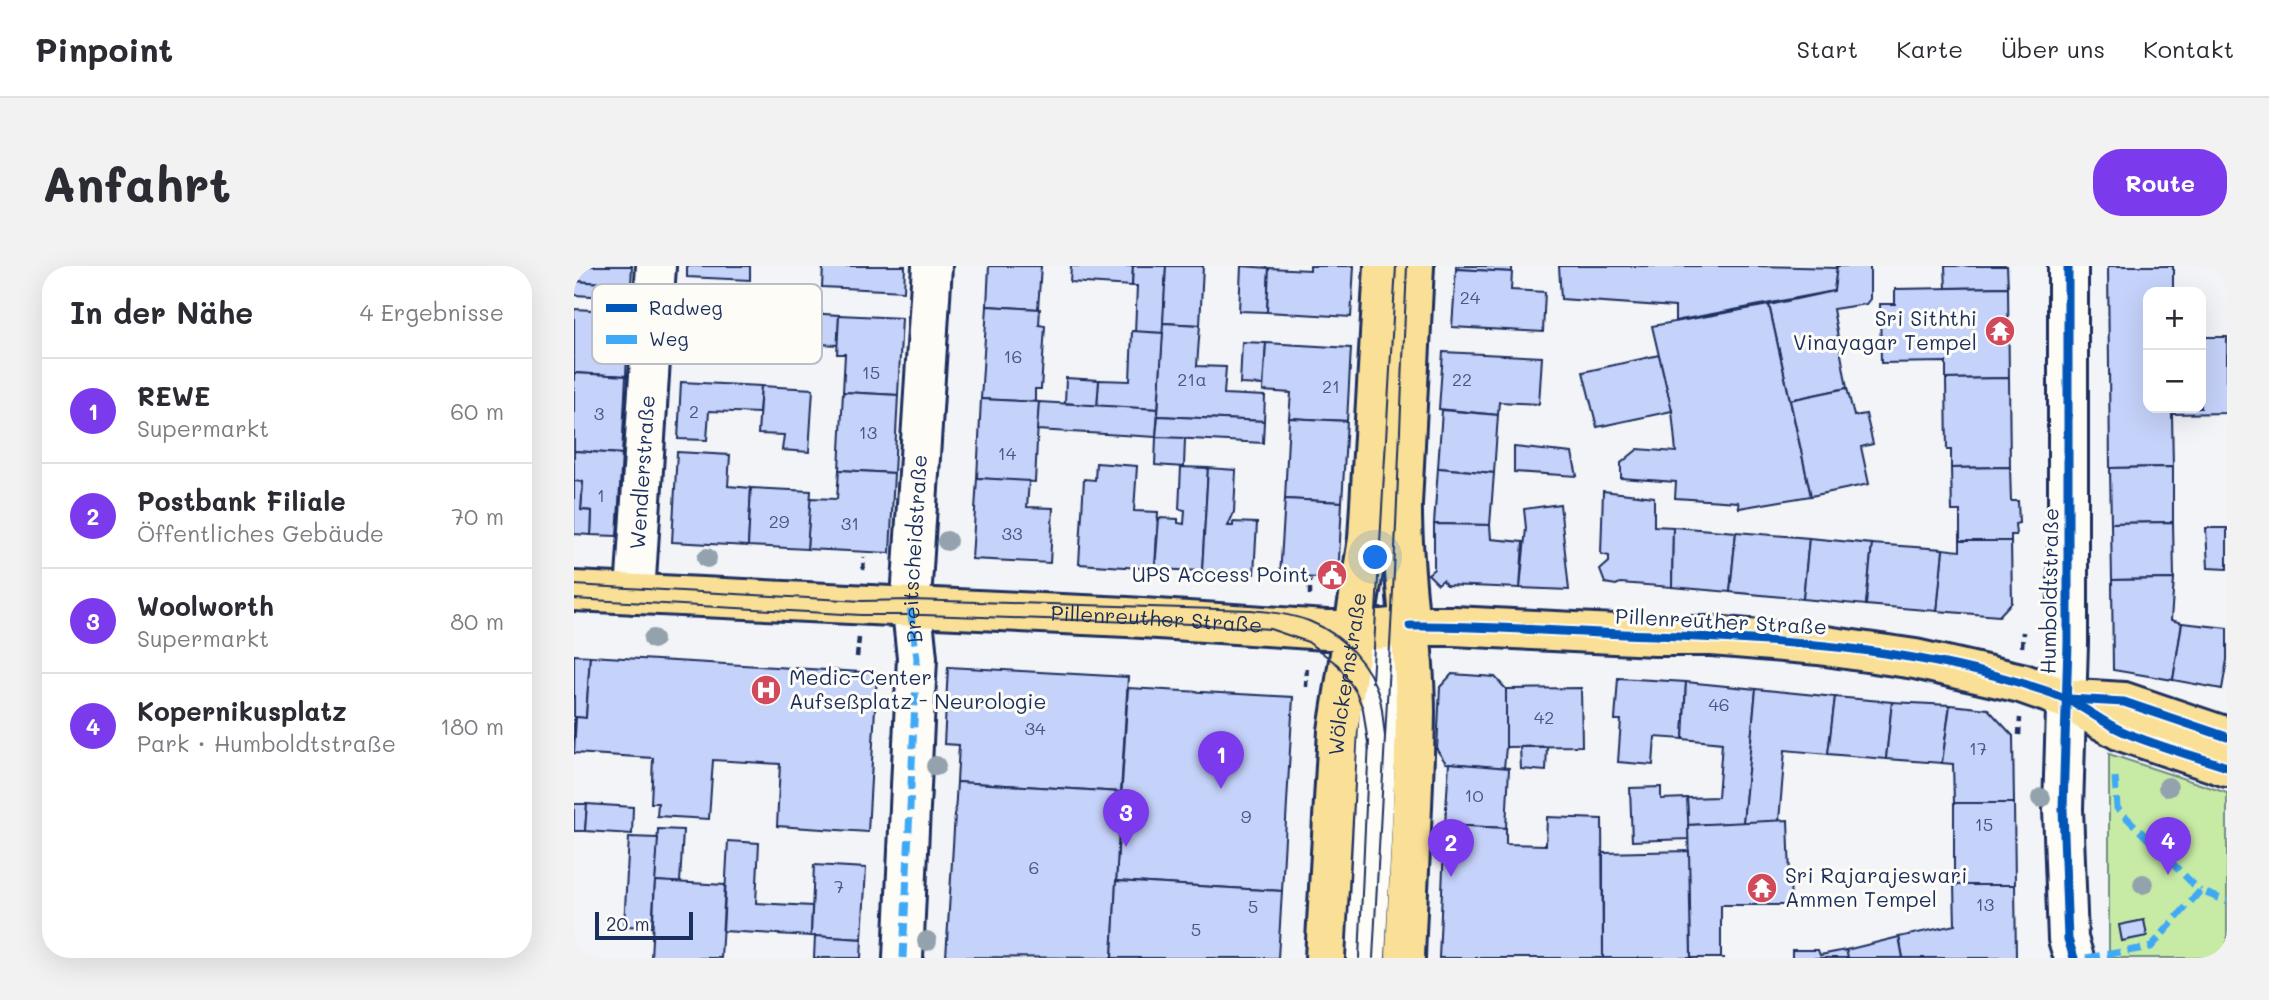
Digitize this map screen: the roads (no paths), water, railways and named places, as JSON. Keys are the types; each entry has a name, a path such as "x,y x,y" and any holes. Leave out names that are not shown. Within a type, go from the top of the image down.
{"main road":[{"name":"Wölckernstraße","path":"1384,266 1368,539 1382,629 1415,712 1405,958"},
{"name":"Wölckernstraße","path":"1325,958 1338,732 1382,629 1402,540 1414,266"},
{"name":"Pillenreuther Straße","path":"574,591 1382,629 1453,626 1655,636 1712,636 1819,645 1954,667 2021,683 2066,699 2121,730 2227,767"},
{"name":"Pillenreuther Straße","path":"2066,699 2124,702 2227,737"}],"street":[{"name":"Wendlerstraße","path":"655,284 656,266"},
{"name":"Breitscheidstraße","path":"903,958 917,658 910,607 932,266"},
{"name":"Humboldtstraße","path":"2068,266 2068,643 2063,809 2068,939 2074,958"},
{"name":"Wendlerstraße","path":"635,594 650,364"},
{"path":"1366,958 1382,629"}],"tram line":[{"path":"1372,682 1396,266"},
{"path":"1373,958 1407,266"},
{"path":"574,585 862,601 911,600 1251,610 1280,614 1321,627 1344,642 1353,652 1376,686 1385,736"},
{"path":"574,599 861,615 1192,624 1270,629 1308,642 1338,665 1356,692 1363,709 1369,750"},
{"path":"1359,958 1369,741"}],"place":[{"name":"Sri Siththi Vinayagar Tempel","path":"2000,331"},
{"name":"UPS Access Point","path":"1332,575"},
{"name":"Medic-Center Aufseßplatz - Neurologie","path":"766,690"},
{"name":"REWE","path":"1221,789"},
{"name":"Woolworth","path":"1126,847"},
{"name":"Kopernikusplatz","path":"2168,875"},
{"name":"Postbank Filiale","path":"1451,877"},
{"name":"Sri Rajarajeswari Ammen Tempel","path":"1762,888"}]}
